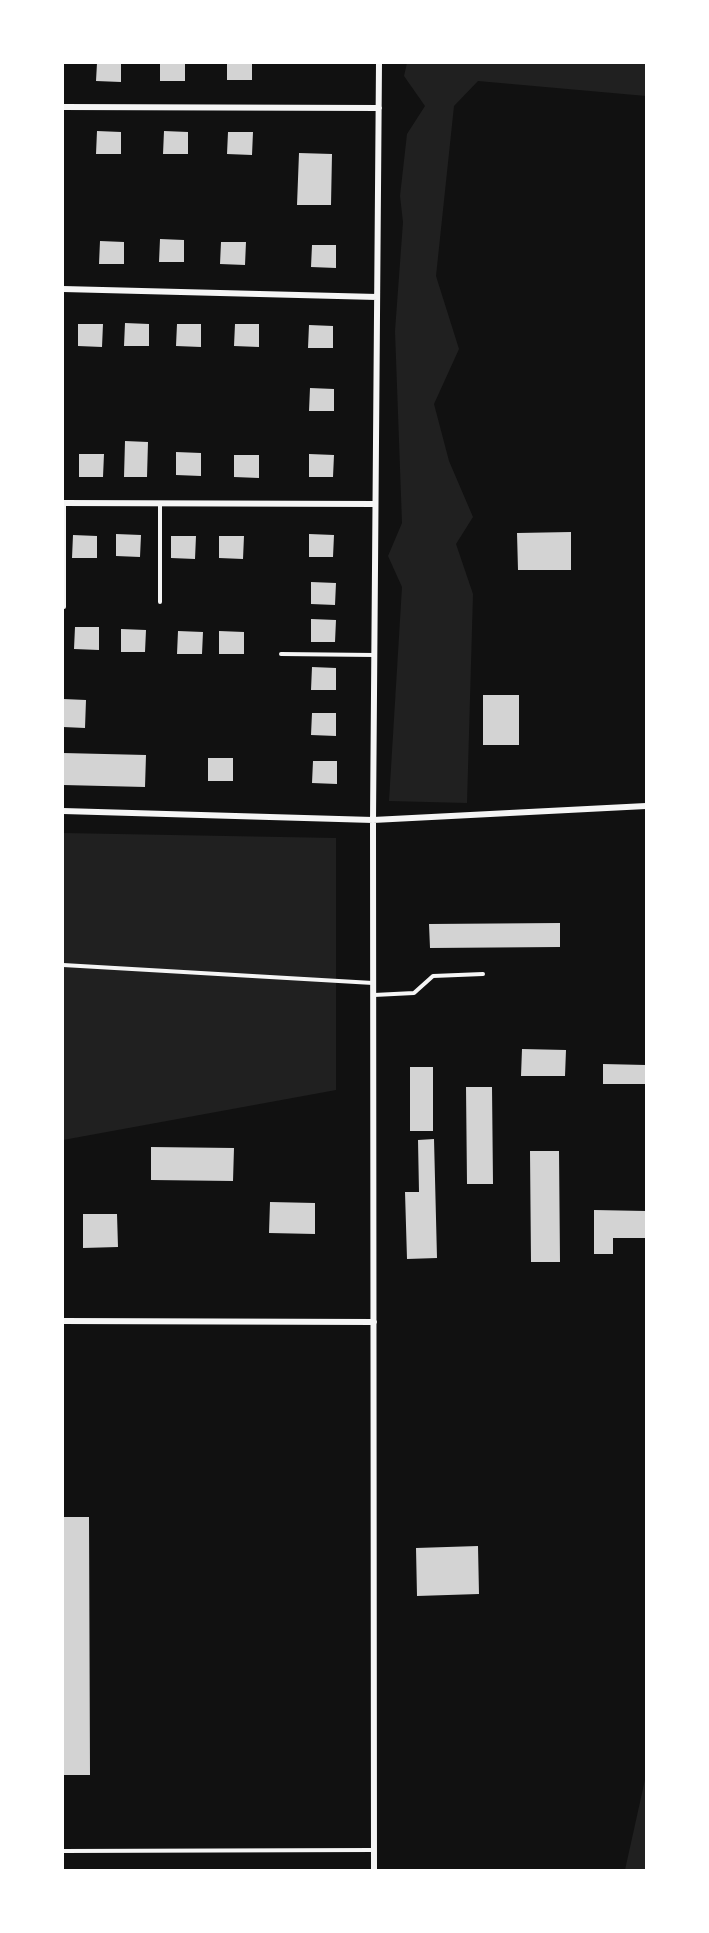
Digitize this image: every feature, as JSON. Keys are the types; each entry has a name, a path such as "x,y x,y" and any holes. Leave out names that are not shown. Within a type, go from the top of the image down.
{"street":[{"path":"374,1870 373,820 379,63"},
{"path":"63,107 379,108"},
{"path":"63,289 377,297"},
{"path":"63,503 375,504"},
{"path":"63,811 373,820 646,806"},
{"path":"63,1321 374,1322"}],"lane":[{"path":"63,503 64,607"},
{"path":"160,503 160,602"},
{"path":"281,654 374,655"},
{"path":"63,965 373,983"},
{"path":"373,995 414,993 434,976 483,974"},
{"path":"63,1851 374,1850"}],"shaded area":[{"path":"407,63 646,63 646,96 478,81 454,106 436,276 459,349 434,404 449,461 473,517 456,544 473,594 467,803 389,801 402,587 388,556 402,523 395,331 403,222 400,196 407,134 425,106 404,76"},
{"path":"63,833 336,838 336,1090 63,1140"},
{"path":"646,1775 646,1870 625,1870"}],"building":[{"path":"97,63 121,63 121,82 96,81"},
{"path":"160,63 185,63 185,81 160,81"},
{"path":"227,63 252,63 252,80 227,80"},
{"path":"97,131 121,132 121,154 96,154"},
{"path":"164,131 188,132 188,154 163,154"},
{"path":"228,132 253,132 252,155 227,154"},
{"path":"299,153 332,154 331,205 297,205"},
{"path":"160,239 184,240 184,262 159,262"},
{"path":"100,241 124,242 124,264 99,264"},
{"path":"221,242 246,242 245,265 220,264"},
{"path":"312,245 336,245 336,268 311,267"},
{"path":"125,323 149,324 149,346 124,346"},
{"path":"78,324 103,324 102,347 78,346"},
{"path":"177,324 201,324 201,347 176,346"},
{"path":"235,324 259,324 259,347 234,346"},
{"path":"309,325 333,326 333,348 308,348"},
{"path":"310,388 334,389 334,411 309,411"},
{"path":"125,441 148,442 147,477 124,477"},
{"path":"176,452 201,453 201,476 176,475"},
{"path":"79,454 104,454 103,477 79,477"},
{"path":"309,454 334,455 333,477 309,477"},
{"path":"234,455 259,455 259,478 234,477"},
{"path":"571,532 571,570 518,570 517,533"},
{"path":"116,534 141,535 140,557 116,556"},
{"path":"309,534 334,535 333,557 309,557"},
{"path":"73,535 97,536 97,558 72,558"},
{"path":"171,536 196,536 195,559 171,558"},
{"path":"219,536 244,536 243,559 219,558"},
{"path":"311,582 336,583 335,605 311,604"},
{"path":"311,619 336,620 335,642 311,642"},
{"path":"75,627 99,627 99,650 74,649"},
{"path":"121,629 146,630 145,652 121,652"},
{"path":"178,631 203,632 202,654 177,654"},
{"path":"219,631 244,632 244,654 219,654"},
{"path":"312,667 336,668 336,690 311,690"},
{"path":"483,695 519,695 519,745 483,745"},
{"path":"63,699 86,700 85,728 63,727"},
{"path":"312,713 336,713 336,736 311,735"},
{"path":"63,753 146,755 145,787 63,785"},
{"path":"208,758 233,758 233,781 208,781"},
{"path":"313,761 337,761 337,784 312,783"},
{"path":"560,923 560,947 430,948 429,924"},
{"path":"522,1049 566,1050 565,1076 521,1076"},
{"path":"603,1064 646,1065 646,1084 603,1084"},
{"path":"410,1067 433,1067 433,1131 410,1131"},
{"path":"466,1087 492,1087 493,1184 467,1184"},
{"path":"434,1139 437,1258 407,1259 405,1192 419,1192 418,1140"},
{"path":"151,1147 234,1148 233,1181 151,1180"},
{"path":"530,1151 559,1151 560,1262 531,1262"},
{"path":"270,1202 315,1203 315,1234 269,1233"},
{"path":"594,1210 646,1211 646,1238 613,1238 613,1254 594,1254"},
{"path":"83,1214 117,1214 118,1247 83,1248"},
{"path":"63,1517 89,1517 90,1775 63,1775"},
{"path":"478,1546 479,1594 417,1596 416,1548"}]}
